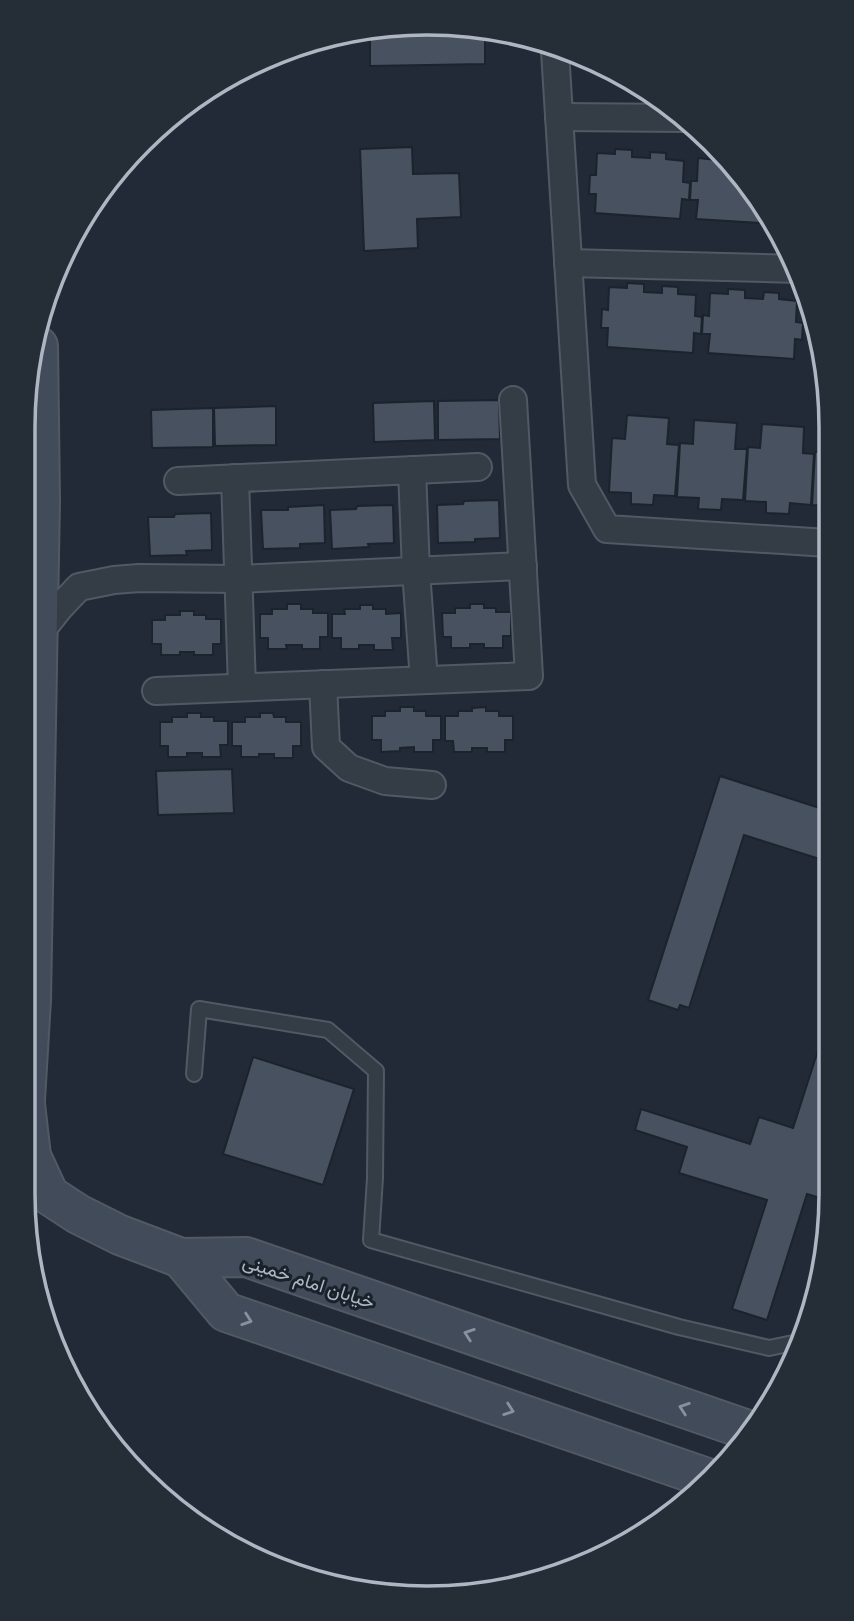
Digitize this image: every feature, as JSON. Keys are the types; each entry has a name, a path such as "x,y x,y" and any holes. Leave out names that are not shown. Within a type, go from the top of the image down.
{"main road":[{"path":"35,757 40,500 38,374"},
{"path":"35,1165 49,1195 78,1214 120,1235 181,1258 226,1312 699,1475"},
{"name":"خیابان امام خمینی","path":"181,1258 246,1257 742,1428"}],"street":[{"path":"555,57 582,485 607,529 819,542"},
{"path":"559,117 668,118"},
{"path":"568,262 785,269"},
{"path":"156,691 529,676 513,400"},
{"path":"178,481 478,467"},
{"path":"412,470 424,680"},
{"path":"235,478 242,687"},
{"path":"37,636 79,587 114,580 239,579 523,566"},
{"path":"323,684 326,747 349,768 373,777 385,781 432,785"}],"lane":[{"path":"194,1074 200,1009 328,1030 376,1071 371,1240 705,1333 769,1348 789,1344"}],"building":[{"path":"427,35 485,39 485,64 370,66 370,39"},
{"path":"412,147 413,174 459,173 461,217 417,219 418,248 364,251 360,149"},
{"path":"615,149 632,150 632,157 650,158 650,152 666,153 666,159 684,161 683,182 690,183 689,200 682,199 680,219 595,213 596,194 589,194 590,175 596,175 597,153 615,154"},
{"path":"698,158 713,160 738,188 761,223 696,219 698,200 690,200 691,181 697,181"},
{"path":"627,283 644,284 644,292 662,293 662,286 678,287 678,294 696,295 695,316 702,317 701,334 694,333 693,353 607,347 608,328 601,328 602,309 608,310 609,287 627,288"},
{"path":"728,289 745,290 745,298 763,299 764,292 779,293 779,299 797,301 796,322 803,323 802,340 795,339 794,359 708,353 710,334 702,334 703,315 709,316 710,293 728,294"},
{"path":"499,400 500,439 438,440 438,401"},
{"path":"434,401 435,440 374,442 373,403"},
{"path":"276,406 276,445 215,446 214,408"},
{"path":"213,408 213,447 152,448 151,410"},
{"path":"627,415 669,418 667,444 679,445 675,496 654,495 653,505 631,504 631,493 609,492 612,438 625,439"},
{"path":"694,420 737,423 735,449 747,449 743,500 722,499 721,510 698,509 699,498 677,497 680,443 693,444"},
{"path":"762,424 804,427 803,453 814,454 811,505 790,503 789,514 766,513 766,502 745,501 748,447 760,448"},
{"path":"815,452 819,452 819,505 812,505"},
{"path":"499,500 500,538 438,543 437,505"},
{"path":"324,505 325,543 300,544 300,548 263,549 261,510 288,510 288,507"},
{"path":"393,505 394,543 332,549 330,510"},
{"path":"211,513 212,550 186,551 187,555 150,556 148,517"},
{"path":"287,604 301,604 301,609 313,609 313,613 328,613 328,637 320,637 320,649 302,649 302,645 286,645 287,649 268,649 268,638 260,638 260,614 272,614 272,609 287,609"},
{"path":"470,604 484,604 484,608 496,608 496,612 511,612 511,636 503,636 503,648 484,648 484,644 470,644 470,648 451,648 451,637 443,637 442,613 455,613 455,608 470,608"},
{"path":"360,605 386,609 386,614 401,613 401,638 392,638 393,650 374,650 374,645 359,645 359,649 341,649 341,638 332,638 332,614 345,614 344,609 360,609"},
{"path":"180,611 194,611 194,615 206,615 206,619 221,619 221,644 213,644 213,655 180,652 180,655 161,655 161,644 152,644 152,620 165,620 165,615 180,615"},
{"path":"400,707 414,707 414,711 426,711 426,716 441,716 441,740 433,740 433,752 414,752 414,747 381,752 381,740 372,740 372,716 385,716 385,711 400,711"},
{"path":"486,707 486,711 499,711 499,716 513,716 513,740 505,740 505,752 487,752 487,748 472,748 472,752 454,752 453,741 445,741 445,716 458,716 458,711"},
{"path":"187,713 201,713 201,717 214,717 214,721 228,721 228,745 220,745 221,757 202,757 202,753 187,753 187,757 168,757 168,746 160,746 160,722 172,722 172,717 187,717"},
{"path":"260,713 286,717 286,722 301,722 301,746 293,746 293,758 274,758 274,754 241,757 241,746 232,746 232,722 245,722 245,717 260,717"},
{"path":"232,769 234,813 158,815 156,771"},
{"path":"720,776 819,808 819,859 744,835 689,1008 680,1005 678,1010 648,1000"},
{"path":"819,1047 819,1198 807,1194 767,1320 732,1309 767,1200 679,1173 687,1147 635,1130 641,1109 750,1144 759,1117 793,1128"},
{"path":"253,1057 354,1089 323,1185 223,1154"}]}
